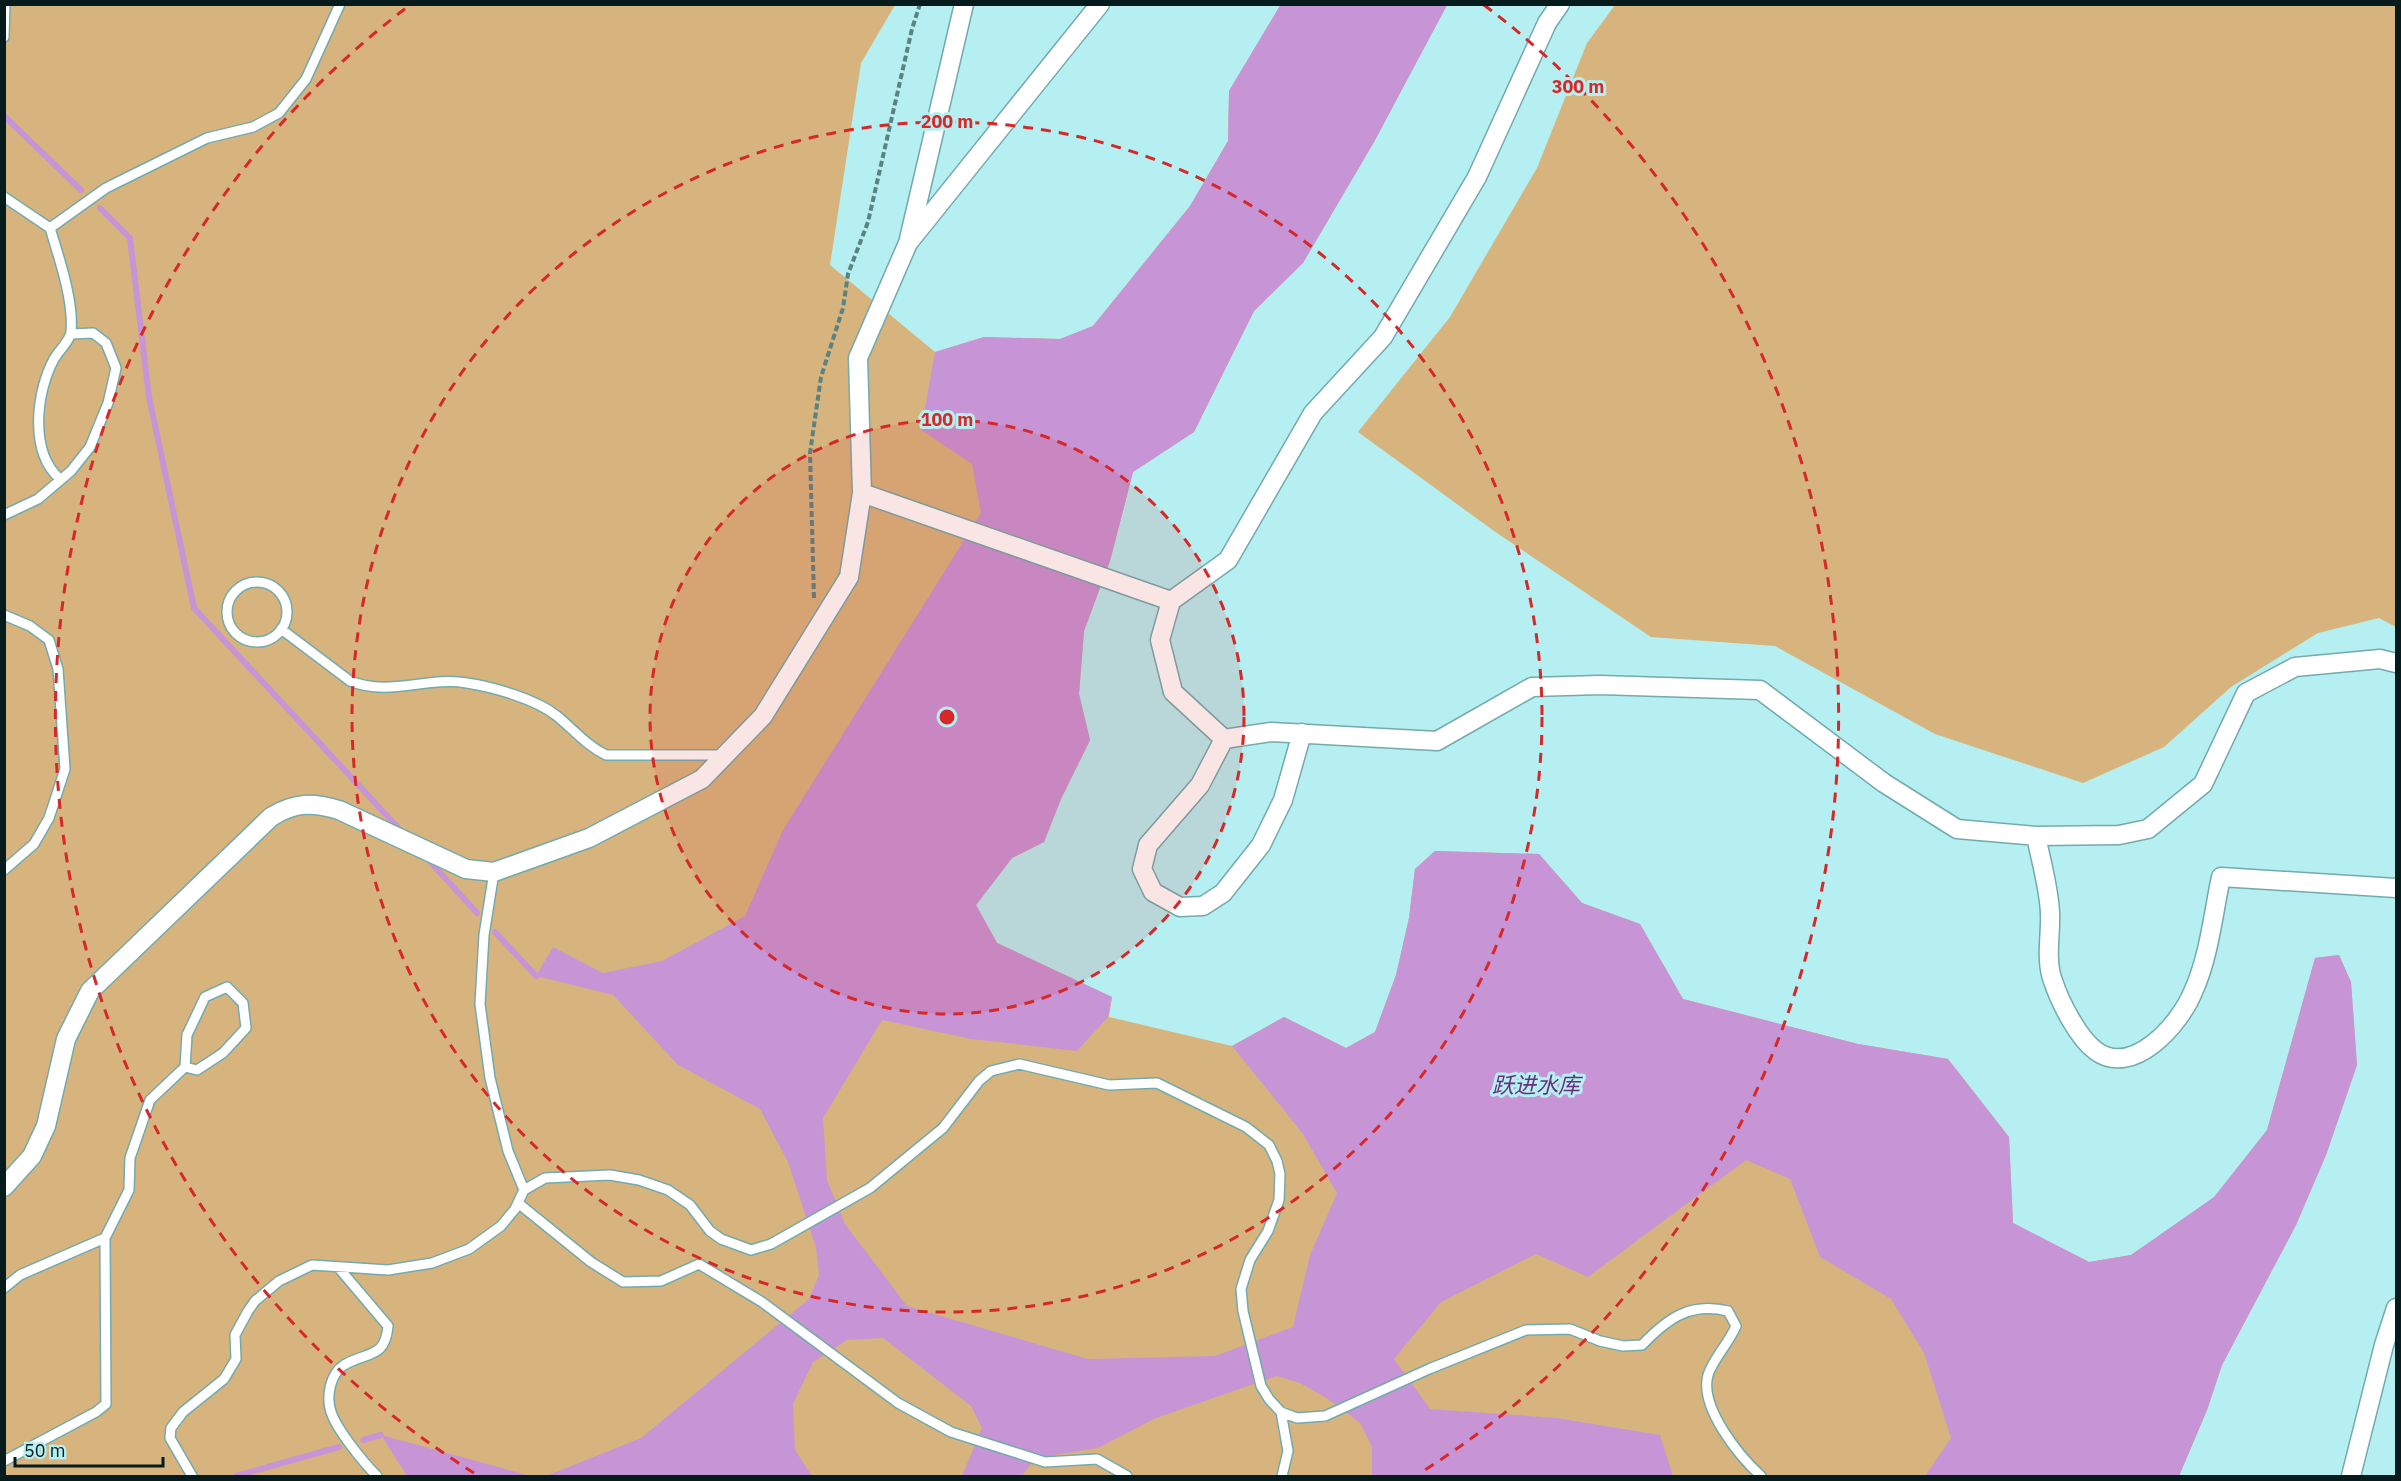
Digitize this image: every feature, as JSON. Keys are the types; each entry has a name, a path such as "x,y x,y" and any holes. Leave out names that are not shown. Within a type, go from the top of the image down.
{"street":[{"path":"4,1187 33,1156 46,1126 66,1039 90,991 271,817 287,807 321,804 466,868 494,872 589,838 702,779 763,716 849,577 862,493 858,358 908,243 964,4"},
{"path":"1224,739 1173,692 1160,640 1171,601 1228,560 1313,413 1383,337 1477,177 1547,23 1560,4"},
{"path":"908,243 1093,6"},
{"path":"862,493 1171,601"},
{"path":"1224,739 1271,732 1437,741 1532,687 1599,685 1760,690 1884,783 1957,829 2036,836 2119,835 2148,829 2203,784 2246,693 2295,667 2380,658 2397,663"},
{"path":"1224,739 1200,785 1148,845 1142,869 1153,892 1180,907 1203,906 1223,893 1261,845 1283,800 1302,733"},
{"path":"2036,836 2050,912 2052,980 2076,1028 2096,1051 2115,1059 2144,1052 2169,1030 2193,995 2201,972 2221,877 2397,888"},
{"path":"2351,1476 2384,1345 2397,1308"}],"lane":[{"path":"4,37 5,4"},
{"path":"50,228 106,188 207,138 253,127 279,113 306,79 340,4"},
{"path":"4,197 50,228 70,308 71,334 54,360 38,406 41,445 50,470 60,479"},
{"path":"4,515 38,499 71,471 90,447 108,403 116,368 106,343 93,333 71,334"},
{"path":"252,582 272,585 285,600 286,620 281,629 266,640 247,640 238,635 227,619 227,609 235,591 252,582"},
{"path":"4,615 30,626 48,640 58,669 65,769 49,818 34,844 4,870"},
{"path":"281,629 350,681 362,686 386,688 464,682 539,705 556,715 590,747 606,755 725,755"},
{"path":"494,872 484,935 480,1005 490,1078 508,1151 524,1190"},
{"path":"4,1461 96,1412 106,1404 105,1238 129,1190 130,1158 150,1100 185,1067 188,1035 205,997 227,987 243,1003 246,1028 223,1053 197,1070 185,1067"},
{"path":"192,1476 170,1438 171,1428 183,1412 224,1379 236,1359 235,1335 251,1306 279,1281 312,1265 388,1270 432,1263 469,1248 501,1226 518,1203 524,1190 545,1178 610,1175 639,1180 668,1190 690,1205 710,1231 721,1239 751,1250 771,1244 870,1188 943,1128 979,1081 991,1071 1019,1064 1109,1085 1157,1083 1246,1127 1269,1145 1277,1161 1280,1174 1279,1200 1268,1231 1250,1260 1241,1289 1243,1311 1261,1386 1281,1412 1297,1418 1325,1416 1429,1369 1526,1330 1570,1329 1600,1341 1623,1346 1642,1345 1656,1330 1690,1309 1716,1308 1728,1311 1736,1326 1730,1340 1708,1374 1706,1392 1729,1440 1761,1476"},
{"path":"518,1203 591,1262 623,1282 661,1281 699,1264 762,1302 898,1403 951,1432 1045,1462 1097,1459 1127,1476"},
{"path":"4,1288 20,1275 105,1238"},
{"path":"338,1267 388,1326 387,1341 379,1351 342,1366 331,1380 329,1397 331,1411 361,1460 377,1476"},
{"path":"1281,1412 1288,1451 1282,1476"}],"path":[{"path":"815,633 810,453 821,377 843,308 848,274 868,222 912,29 920,4"}],"shaded area":[{"path":"1281,4 1447,5 1374,142 1303,263 1254,311 1194,432 1133,472 1110,561 1084,631 1079,694 1090,740 1061,799 1044,842 1012,858 976,905 997,943 1112,997 1109,1017 1232,1046 1284,1017 1346,1048 1375,1032 1396,975 1409,918 1415,869 1435,851 1539,854 1582,903 1640,924 1683,999 1858,1044 1948,1059 2009,1137 2013,1223 2089,1262 2131,1255 2215,1197 2267,1130 2315,958 2339,955 2351,982 2357,1065 2326,1155 2296,1225 2222,1365 2207,1410 2179,1476 5,1476 5,5 895,5 861,63 830,265 935,352 984,337 1060,339 1093,326 1190,206 1228,141 1229,91"},
{"path":"1615,5 2396,5 2396,627 2379,618 2318,633 2231,687 2164,747 2083,783 1935,734 1775,646 1651,637 1494,531 1358,432 1450,317 1537,168 1587,43"}],"water":[{"name":"跃进水库","path":"1281,4 1447,5 1374,142 1303,263 1254,311 1194,432 1133,472 1110,561 1084,631 1079,694 1090,740 1061,799 1044,842 1012,858 976,905 997,943 1112,997 1108,1017 1077,1051 971,1039 882,1020 823,1118 827,1180 845,1224 907,1306 1088,1359 1215,1356 1293,1327 1310,1255 1337,1193 1303,1134 1232,1046 1284,1017 1346,1048 1375,1032 1396,975 1409,918 1415,869 1435,851 1539,854 1582,903 1640,924 1683,999 1858,1044 1948,1059 2009,1137 2013,1223 2089,1262 2131,1255 2214,1197 2267,1130 2315,958 2339,955 2351,982 2357,1065 2326,1155 2296,1225 2222,1365 2207,1410 2179,1476 1925,1476 1951,1438 1924,1353 1891,1299 1820,1257 1790,1179 1746,1160 1588,1277 1536,1254 1441,1302 1394,1359 1430,1409 1557,1418 1660,1435 1673,1476 1372,1476 1372,1447 1360,1423 1328,1399 1300,1383 1277,1376 1156,1418 1098,1448 1035,1458 1022,1476 962,1476 982,1428 971,1406 883,1338 847,1340 813,1362 793,1404 795,1450 812,1476 546,1476 641,1438 809,1299 819,1275 816,1248 788,1162 760,1109 678,1065 613,995 536,976 553,947 603,973 662,961 745,916 783,830 981,513 972,464 921,430 935,352 984,337 1060,339 1093,326 1190,206 1228,141 1229,91"},
{"path":"381,1435 531,1476 407,1476"}],"waterway":[{"path":"4,116 81,190"},
{"path":"100,208 130,238 149,397 194,608 403,833"},
{"path":"425,856 477,913"},
{"path":"495,932 536,976"},
{"path":"363,1440 381,1435"},
{"path":"236,1476 339,1447"}]}
